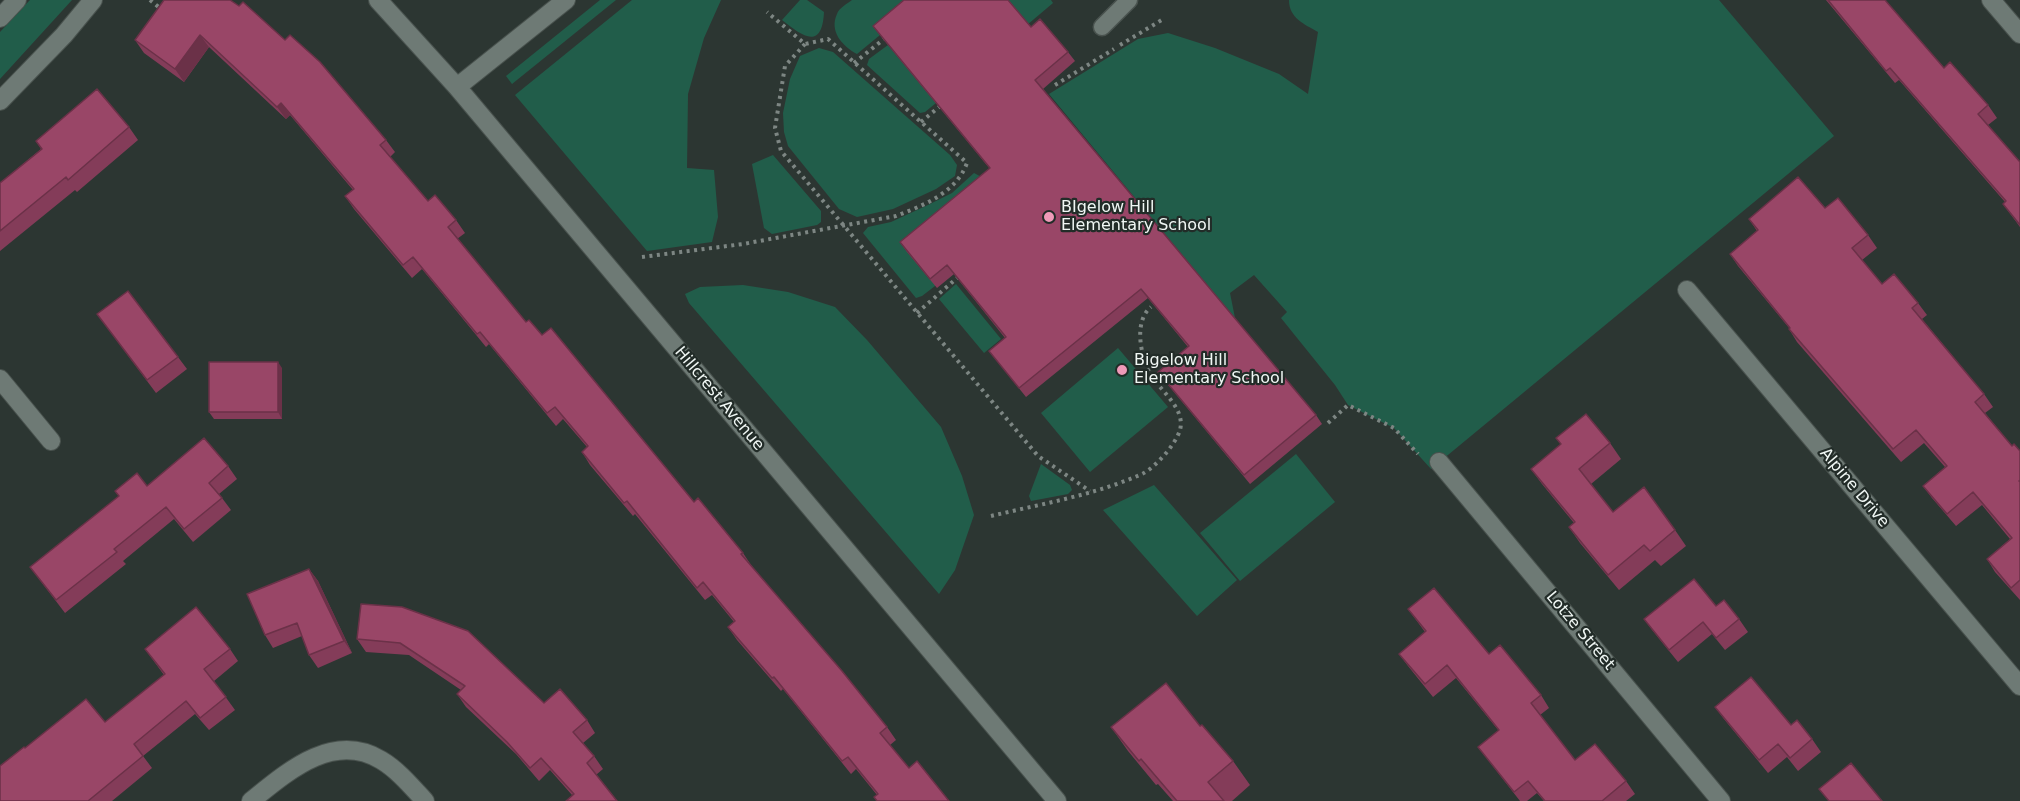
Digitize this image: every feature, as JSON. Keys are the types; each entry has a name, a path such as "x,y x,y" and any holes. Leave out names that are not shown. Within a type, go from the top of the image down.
{"street":[{"path":"0,18 17,0"},
{"path":"0,101 64,35 93,0"},
{"name":"Hillcrest Avenue","path":"378,0 457,87 1057,801"},
{"path":"457,87 566,0"},
{"path":"1991,0 2020,34"},
{"name":"Alpine Drive","path":"1688,290 2020,686"},
{"path":"0,379 51,441"},
{"name":"Lotze Street","path":"1431,461 1721,801"},
{"path":"251,801 297,766 317,755 339,750 362,751 382,760 400,774 425,801"}],"lane":[{"path":"1102,27 1129,0"}],"path":[{"path":"150,0 164,10"},
{"path":"767,12 805,44"},
{"path":"642,257 744,244 842,224 896,216 919,207 952,187 962,175 967,163 828,39 805,44 785,66 775,128 781,151 842,224 1038,456 1090,491"},
{"path":"854,63 884,39"},
{"path":"921,122 939,107"},
{"path":"917,313 957,278"},
{"path":"991,516 1090,491 1144,474 1165,455 1180,430 1179,413 1149,371 1141,346 1140,328 1145,312 1151,307"},
{"path":"1328,423 1348,405 1394,428 1431,461"}],"green space":[{"path":"30,0 72,0 0,79 0,32"},
{"path":"600,0 616,0 512,84 506,76"},
{"path":"632,0 721,0 704,38 688,94 687,168 714,170 718,217 712,242 647,251 515,95"},
{"path":"800,0 807,0 824,12 819,32 815,36 803,35 782,20"},
{"path":"852,0 1051,0 1053,3 1027,25 1043,44 949,119 936,103 925,112 920,113 867,65 869,59 888,45 880,35 857,54 846,47 838,37 835,20 839,10"},
{"path":"1289,0 1719,0 1834,136 1431,469 1394,428 1348,405 1335,385 1281,318 1287,312 1254,275 1230,293 1235,318 1204,344 1217,297 1049,94 1138,39 1168,33 1215,48 1279,74 1308,94 1318,32 1294,16"},
{"path":"819,48 833,52 950,155 957,165 955,176 936,189 893,209 857,217 839,209 788,146 784,132 783,113 790,79 800,56"},
{"path":"773,155 821,211 821,222 817,225 772,234 764,228 752,164"},
{"path":"974,173 991,182 935,286 916,298 863,233 868,227 891,222 952,193"},
{"path":"956,284 1001,339 984,353 939,299"},
{"path":"743,285 788,292 835,307 867,340 941,427 962,476 974,515 955,570 939,594 689,303 685,294 700,287"},
{"path":"1118,348 1168,407 1090,472 1041,413"},
{"path":"1296,454 1335,502 1240,581 1200,533"},
{"path":"1041,464 1070,485 1072,490 1068,494 1031,501 1029,496"},
{"path":"1154,485 1237,580 1197,616 1103,510"}],"building":[{"path":"164,0 230,0 239,6 243,2 285,40 290,35 320,62 386,140 380,145 428,201 435,195 456,220 448,227 526,322 529,320 542,335 551,328 694,502 698,498 743,553 741,554 842,671 887,727 880,733 909,768 917,761 949,801 877,801 874,797 878,794 848,757 842,761 774,677 772,678 728,627 735,621 703,582 697,588 627,501 624,503 582,452 588,446 555,407 547,413 480,332 477,334 413,257 403,265 345,196 354,189 281,103 277,107 200,35 175,69 135,40"},
{"name":"BIgelow Hill Elementary School","path":"904,0 1008,0 1031,27 1040,19 1068,52 1035,80 1316,415 1244,475 1158,372 1189,346 1141,289 1019,388 989,351 1006,337 947,265 930,279 900,242 990,168 873,26"},
{"path":"1828,0 1885,0 1944,68 1950,62 1988,105 1978,114 2020,162 2020,225 2003,204 2006,201 1890,68 1886,71"},
{"path":"97,89 129,127 68,180 66,177 0,231 0,183 42,149 36,141"},
{"path":"1798,177 1825,208 1838,198 1868,235 1852,248 1882,284 1894,274 1918,303 1912,308 1984,394 1975,402 2012,446 2014,444 2020,451 2020,580 2011,588 1987,559 2012,538 1973,492 1947,514 1923,486 1947,466 1916,430 1893,449 1789,329 1730,254 1758,230 1749,219"},
{"path":"128,291 178,357 147,380 97,314"},
{"path":"209,362 278,362 278,412 209,412"},
{"path":"1586,414 1610,443 1579,469 1613,512 1644,487 1675,530 1650,551 1644,545 1608,575 1569,527 1575,522 1531,469 1561,444 1556,438"},
{"path":"204,438 228,466 209,483 222,498 184,529 166,507 114,549 117,552 56,600 30,567 119,496 115,491 137,473 147,486"},
{"path":"309,569 344,641 309,655 297,623 265,635 247,594"},
{"path":"1694,579 1716,606 1724,600 1739,619 1716,638 1703,622 1669,650 1644,619"},
{"path":"1434,588 1489,654 1500,645 1541,695 1531,703 1575,760 1595,744 1626,781 1602,801 1545,801 1528,781 1514,792 1478,747 1499,730 1447,665 1425,684 1399,654 1426,631 1408,609"},
{"path":"361,604 402,607 468,631 544,703 560,689 587,720 573,732 594,756 587,763 617,801 566,801 574,794 541,758 530,768 507,742 457,694 465,686 400,643 357,639"},
{"path":"196,607 230,649 204,669 226,697 200,718 186,701 134,744 143,756 88,801 0,801 0,766 86,699 105,722 165,674 145,649"},
{"path":"1751,677 1791,725 1797,720 1812,739 1790,758 1778,744 1759,760 1715,707"},
{"path":"1166,683 1200,726 1202,725 1233,761 1208,782 1224,801 1177,801 1111,727"},
{"path":"1851,763 1882,801 1829,801 1819,789"}],"place":[{"name":"BIgelow Hill Elementary School","path":"1049,217"},
{"name":"Bigelow Hill Elementary School","path":"1122,370"}]}
